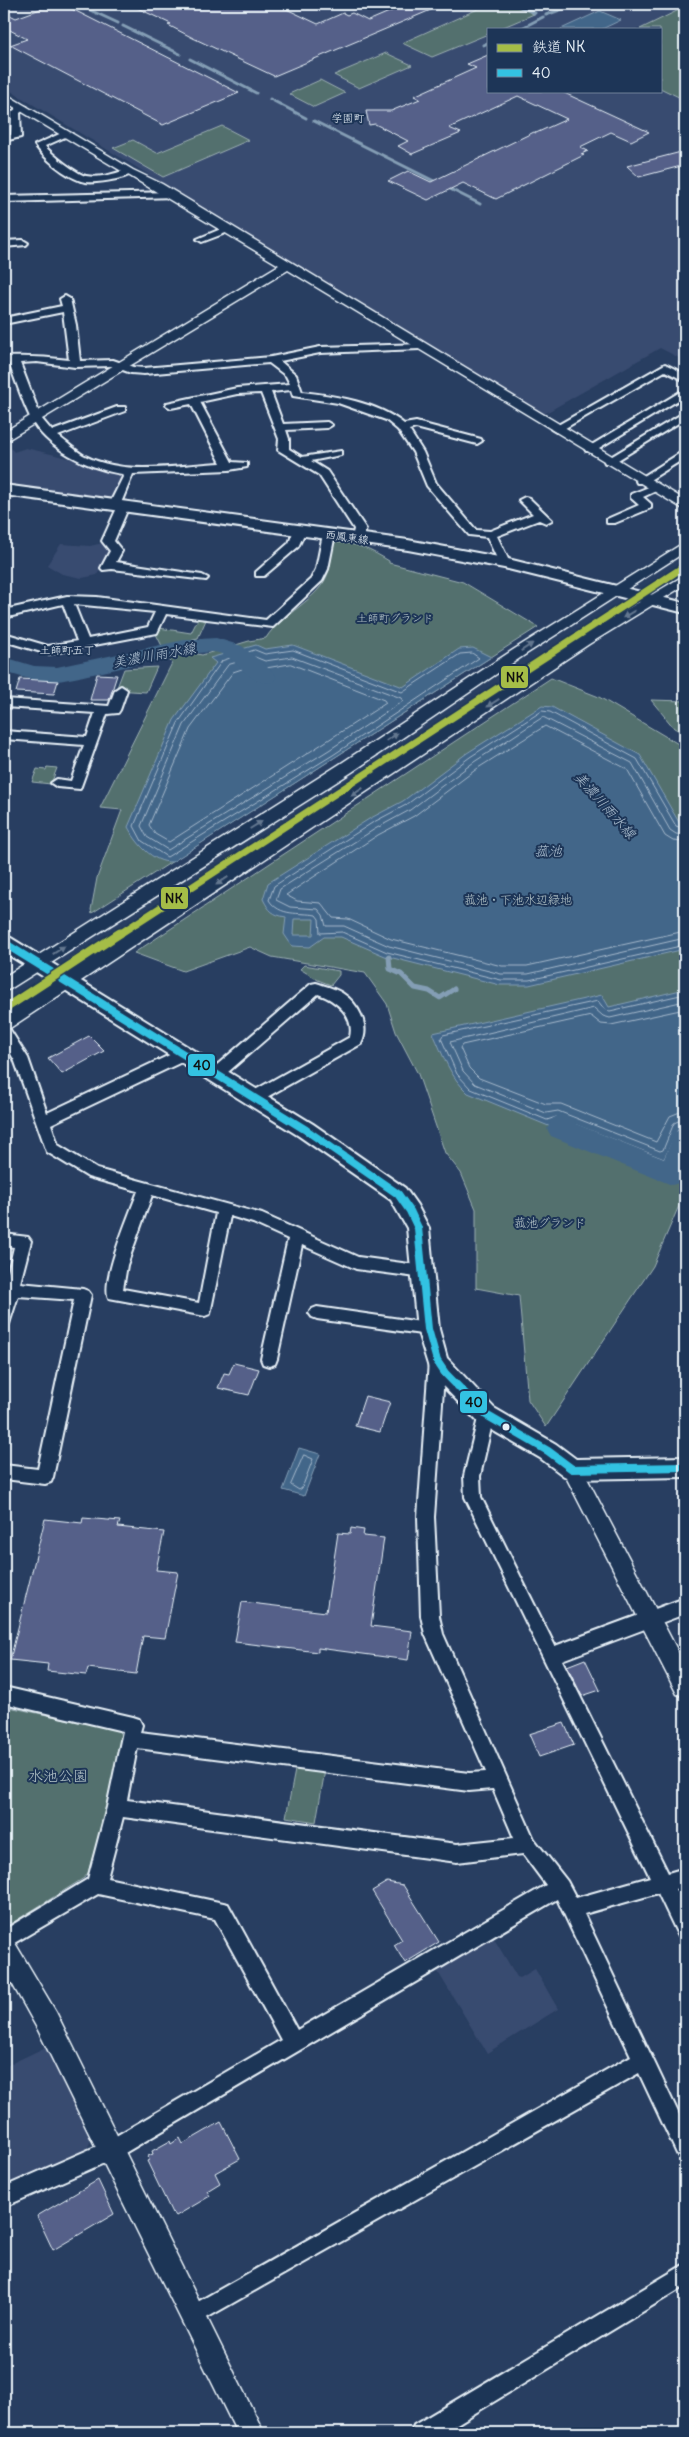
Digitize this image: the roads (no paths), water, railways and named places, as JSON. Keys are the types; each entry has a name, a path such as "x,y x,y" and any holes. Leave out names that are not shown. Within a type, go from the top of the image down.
{"main road":[{"name":"西鳳東線","path":"4,490 358,538 504,563 685,608"},
{"path":"4,943 253,1098 359,1166 398,1194 410,1210 418,1228 424,1272 428,1330 437,1361 445,1373 486,1415 548,1451 572,1469 685,1467"}],"street":[{"path":"4,96 228,229 685,506"},
{"path":"4,138 16,137 16,112 23,107"},
{"path":"4,120 16,119"},
{"path":"67,134 40,145 46,155 84,179 116,177 130,172"},
{"path":"4,199 172,196"},
{"path":"202,239 228,229"},
{"path":"4,244 23,243"},
{"path":"4,438 287,265"},
{"path":"4,321 66,304 75,364"},
{"path":"243,466 127,471 107,468 79,456 51,435 36,418 8,359 37,359 75,364 112,363 120,367 144,371 271,360 320,350 420,346"},
{"path":"271,360 290,371 297,394 340,400 390,418 402,428 418,452 432,484 473,532 491,534 545,519 525,500"},
{"path":"556,429 665,367 685,378"},
{"path":"171,405 237,391 296,388"},
{"path":"265,389 284,439 283,450 324,473 360,529 358,538"},
{"path":"590,449 685,392"},
{"path":"194,400 229,467"},
{"path":"51,435 80,426 121,409"},
{"path":"609,461 685,415"},
{"path":"279,427 326,425"},
{"path":"402,428 416,425 477,441"},
{"path":"301,460 337,453"},
{"path":"642,481 685,453"},
{"path":"127,471 128,477 108,541 116,551 108,566 202,578"},
{"path":"611,521 647,506 635,496 654,488"},
{"path":"260,574 294,545 300,530"},
{"path":"4,614 67,600 162,609 269,624 316,581 322,569 329,534"},
{"path":"491,534 504,563"},
{"path":"4,986 346,768 613,591 685,546"},
{"path":"4,1023 542,671 584,641 685,579"},
{"path":"67,600 84,644"},
{"path":"4,602 16,610"},
{"path":"4,637 48,650 84,644 152,630 162,609"},
{"path":"4,703 114,710 121,690"},
{"path":"57,783 76,786 102,710"},
{"path":"4,735 91,741"},
{"path":"215,1075 316,988 340,998 354,1015 358,1033 356,1040 253,1098"},
{"path":"4,1032 21,1058 52,1148 93,1173 257,1218 356,1263 424,1272"},
{"path":"43,1121 183,1055"},
{"path":"147,1187 119,1265 114,1294 205,1310 224,1208"},
{"path":"269,1359 296,1237"},
{"path":"4,1240 23,1242 4,1320"},
{"path":"4,1472 46,1477 83,1295 12,1289"},
{"path":"317,1313 428,1330"},
{"path":"437,1361 426,1517 430,1616 434,1634 527,1845 560,1887 572,1908 685,2149"},
{"path":"486,1415 472,1476 473,1497 685,1928"},
{"path":"572,1469 685,1687"},
{"path":"551,1656 685,1606"},
{"path":"4,1695 133,1725 116,1807 96,1885"},
{"path":"130,1739 468,1782 497,1780"},
{"path":"116,1807 457,1853 527,1845"},
{"path":"572,1908 685,1877"},
{"path":"4,1940 96,1885 221,1911 293,2042"},
{"path":"4,2197 112,2150 293,2042 560,1887"},
{"path":"4,1946 47,2021 251,2433"},
{"path":"194,2315 643,2060"},
{"path":"422,2433 685,2274"}],"water":[{"path":"600,11 621,20 604,28 563,28"},
{"path":"256,645 265,649 293,645 403,687 459,649 473,648 491,657 172,862 158,859 140,845 128,827 174,720 216,663 210,658"},
{"name":"菰池","path":"542,706 552,707 640,755 680,824 685,824 685,949 529,985 500,985 385,956 341,937 324,937 310,947 292,946 284,934 286,917 272,912 263,899 268,883 369,819 403,801 467,753","holes":["294,919 314,919 313,935 293,935"]},
{"path":"685,989 685,1124 669,1167 554,1122 551,1127 468,1093 456,1080 433,1033 602,995 609,1007"},
{"path":"299,1448 320,1454 304,1496 283,1490"}],"waterway":[{"path":"77,4 118,23"},
{"path":"514,4 535,13"},
{"path":"536,4 547,9"},
{"path":"546,15 576,4"},
{"path":"522,28 543,17"},
{"path":"123,26 180,54"},
{"path":"483,45 487,43"},
{"path":"190,59 256,93"},
{"path":"270,99 306,118"},
{"path":"314,121 480,204"},
{"name":"美濃川雨水線","path":"4,664 33,673 57,674 184,647 216,645 234,651 265,677"},
{"path":"389,957 390,969 401,974 415,988 429,991 440,998 454,989"},
{"name":"美濃川雨水線","path":"563,1125 561,1129 672,1174 685,1140"}],"rail line":[{"name":"NK","path":"4,1009 685,566"}],"district":[{"name":"学園町","path":"348,118"},
{"name":"土師町五丁","path":"67,650"}],"park label":[{"name":"土師町グランド","path":"395,618"},
{"name":"菰池・下池水辺緑地","path":"518,900"},
{"name":"菰池グランド","path":"550,1223"},
{"name":"水池公園","path":"58,1776"}]}
